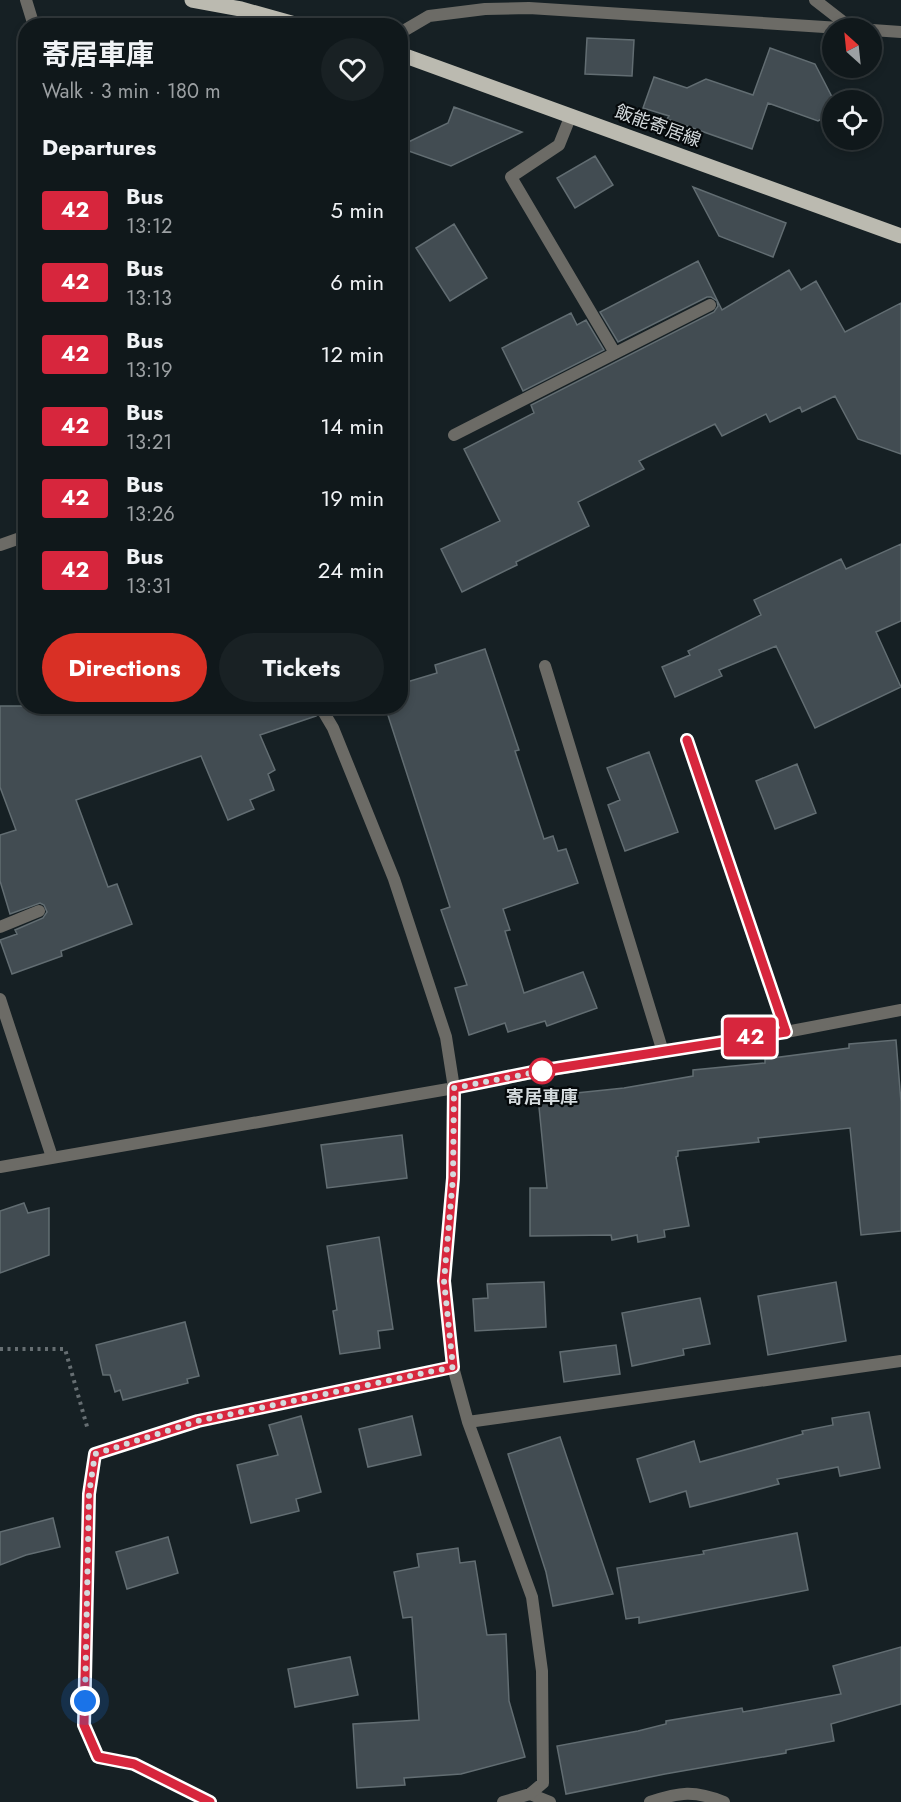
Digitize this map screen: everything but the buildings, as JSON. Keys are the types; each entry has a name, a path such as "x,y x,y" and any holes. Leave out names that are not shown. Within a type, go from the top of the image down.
{"main road":[{"path":"192,0 241,9 273,18"},
{"name":"飯能寄居線","path":"408,57 901,236"}],"street":[{"path":"26,0 32,18"},
{"path":"818,2 834,0"},
{"path":"818,2 838,18"},
{"path":"408,28 429,16 496,8 529,8 822,27"},
{"path":"241,9 245,18"},
{"path":"882,31 901,32"},
{"path":"572,115 559,145 511,177 615,353"},
{"path":"454,435 710,305"},
{"path":"0,545 18,539"},
{"path":"545,666 663,1052"},
{"path":"325,714 333,728 394,879 446,1037 454,1088 453,1178 444,1281 453,1367 468,1422 532,1596 542,1671 543,1783 530,1794 503,1802"},
{"path":"687,740 786,1032"},
{"path":"0,927 39,911"},
{"path":"0,999 52,1157"},
{"path":"0,1167 454,1088 532,1072 786,1032 901,1010"},
{"path":"468,1422 901,1361"},
{"path":"210,1802 134,1764 98,1757 84,1725 89,1494 95,1454 198,1421 453,1367"},
{"path":"530,1794 550,1802"},
{"path":"650,1802 674,1794 703,1794 724,1802"}],"path":[{"path":"0,1349 65,1349 95,1454"}],"bus line":[{"name":"42","path":"210,1802 134,1764 98,1757 84,1725 89,1494 95,1454 198,1421 453,1367 444,1281 453,1178 454,1088 532,1072 786,1032 687,740"}],"place":[{"name":"寄居車庫","path":"542,1071"}],"route":[{"path":"85,1701 89,1494 95,1454 198,1421 453,1367 444,1281 453,1178 454,1088 542,1071"}]}
